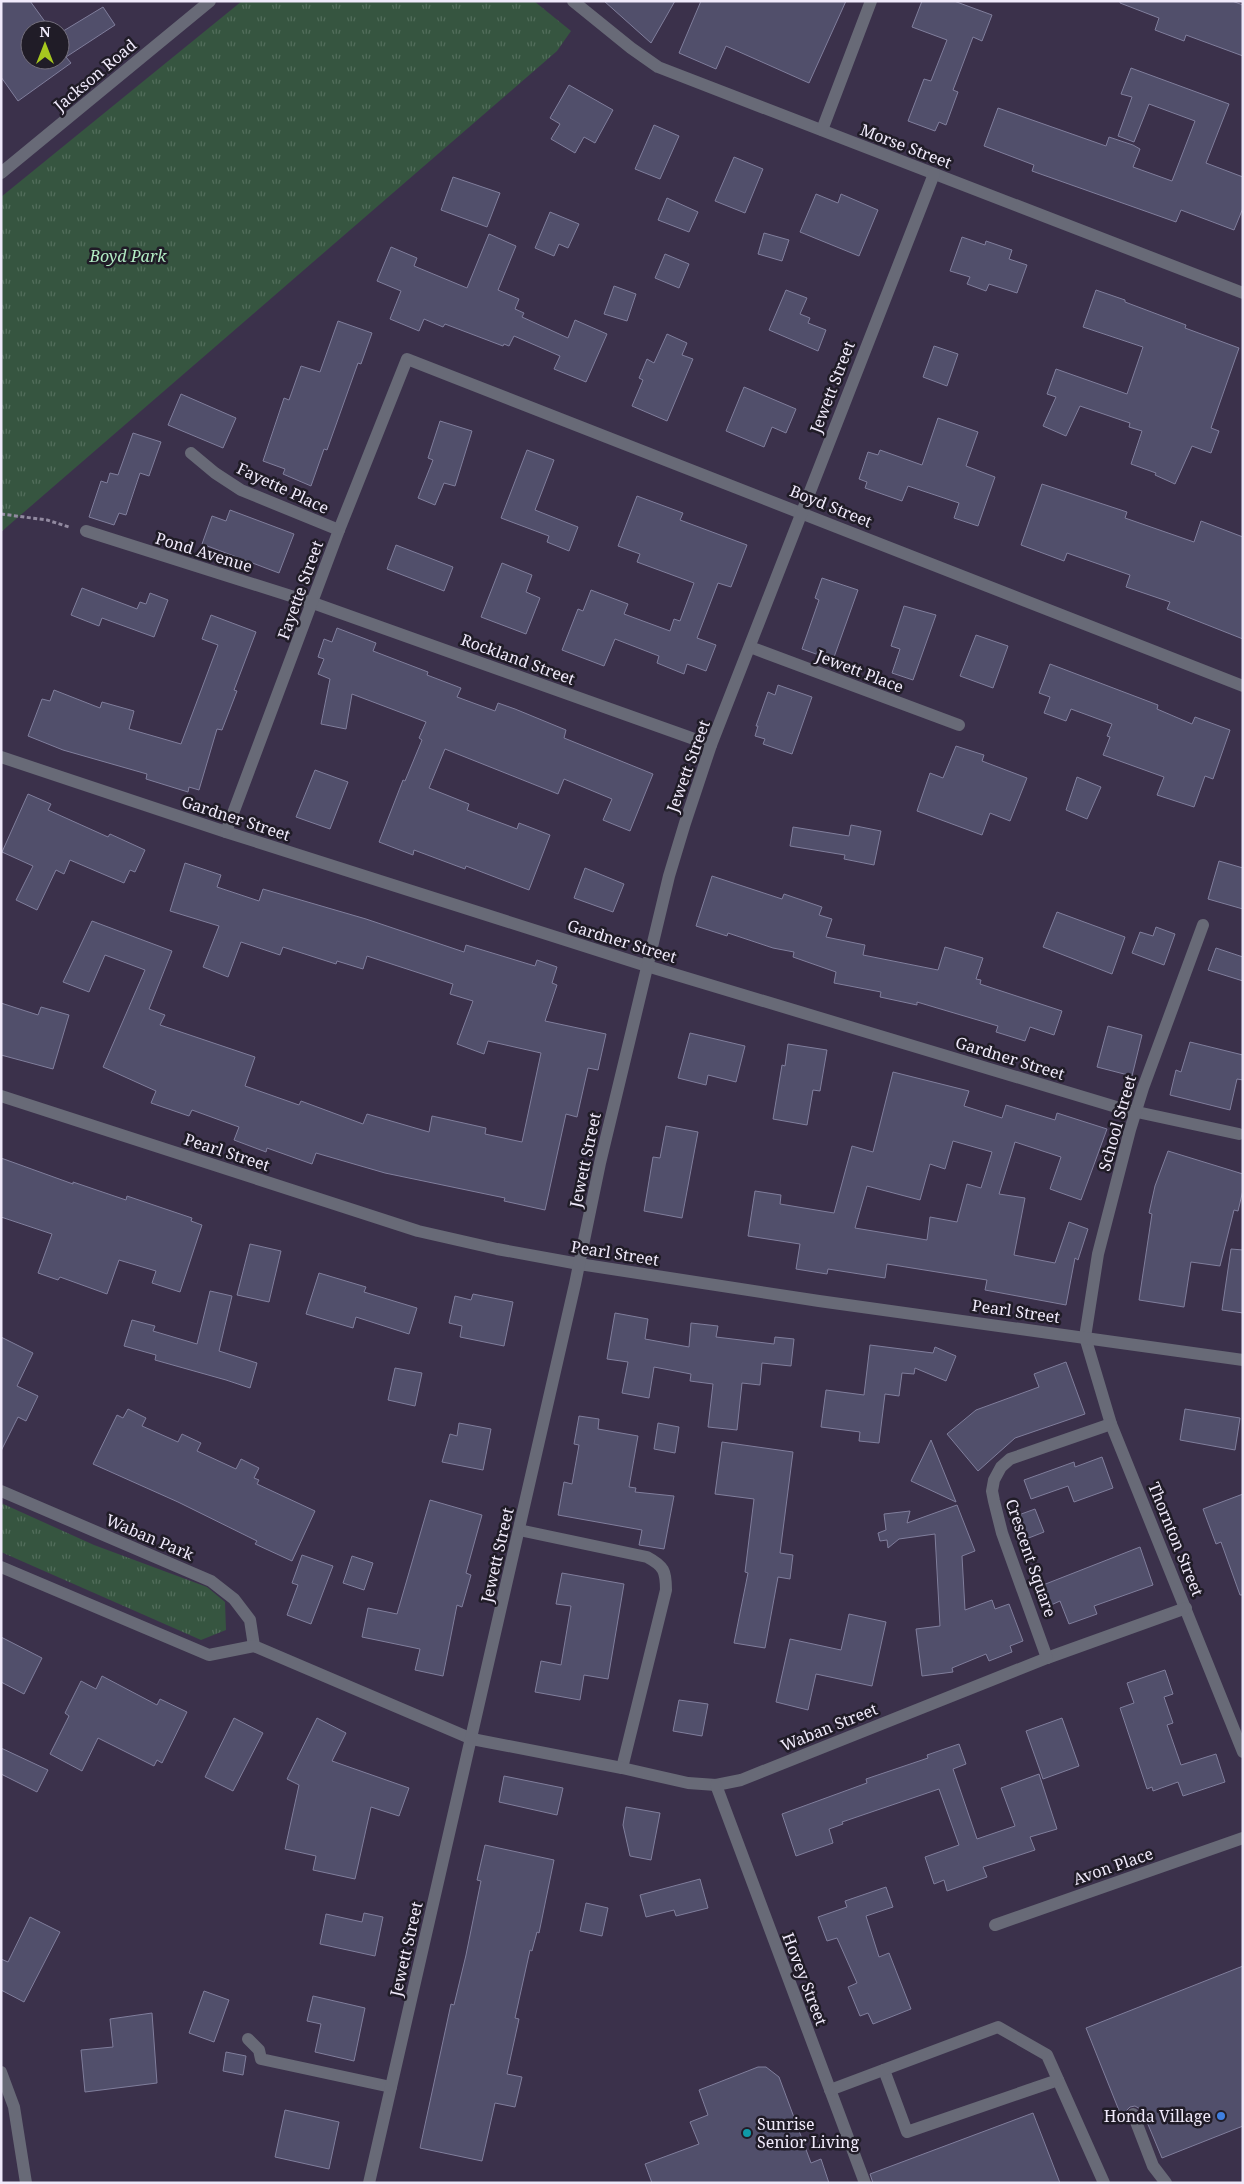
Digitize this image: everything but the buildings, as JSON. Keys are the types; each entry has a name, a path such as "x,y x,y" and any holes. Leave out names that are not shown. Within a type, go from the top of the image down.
{"street":[{"name":"Jackson Road","path":"3,168 210,1"},
{"name":"Morse Street","path":"573,1 631,48 658,67 1243,293"},
{"path":"822,130 871,1"},
{"name":"Jewett Street","path":"368,2183 472,1739 600,1163 647,966 682,832 711,745 934,174"},
{"name":"Boyd Street","path":"407,359 1243,686"},
{"name":"Fayette Street","path":"226,832 339,530 407,359"},
{"name":"Fayette Place","path":"191,453 214,473 241,490 339,530"},
{"name":"Pond Avenue","path":"86,532 313,603"},
{"name":"Rockland Street","path":"313,603 711,745"},
{"name":"Jewett Place","path":"750,647 959,725"},
{"name":"Gardner Street","path":"1,757 226,832 647,966 1136,1111 1239,1134"},
{"name":"School Street","path":"1085,1336 1098,1254 1136,1111 1203,925"},
{"name":"Pearl Street","path":"1,1096 418,1231 497,1250 810,1299 1085,1336 1243,1360"},
{"name":"Thornton Street","path":"1085,1336 1111,1424 1243,1752"},
{"name":"Crescent Square","path":"1047,1658 1002,1533 992,1492 994,1480 1001,1467 1010,1459 1111,1424"},
{"name":"Waban Park","path":"1,1491 211,1581 234,1599 250,1620 254,1646"},
{"path":"519,1530 647,1557 658,1563 666,1574 666,1590 622,1768"},
{"path":"1,1568 209,1655 254,1646 472,1739"},
{"name":"Waban Street","path":"472,1739 622,1768 688,1783 716,1785 741,1780 1047,1658 1186,1608"},
{"name":"Hovey Street","path":"716,1785 865,2183"},
{"name":"Avon Place","path":"995,1925 1243,1838"},
{"path":"830,2090 998,2027 1047,2054 1104,2183"},
{"path":"248,2039 259,2050 261,2059 391,2087"},
{"path":"884,2070 907,2132 1058,2080"},
{"path":"1,2072 14,2107 26,2183"},
{"path":"1133,2114 1153,2166 1166,2183"}],"path":[{"path":"1,514 46,520 86,532"}],"green space":[{"name":"Boyd Park","path":"242,1 534,1 571,31 557,51 1,532 1,197"},
{"path":"1,1503 94,1545 207,1587 225,1602 226,1630 201,1640 1,1552"}],"place":[{"name":"Honda Village","path":"1221,2116"},
{"name":"Sunrise Senior Living","path":"747,2133"}]}
